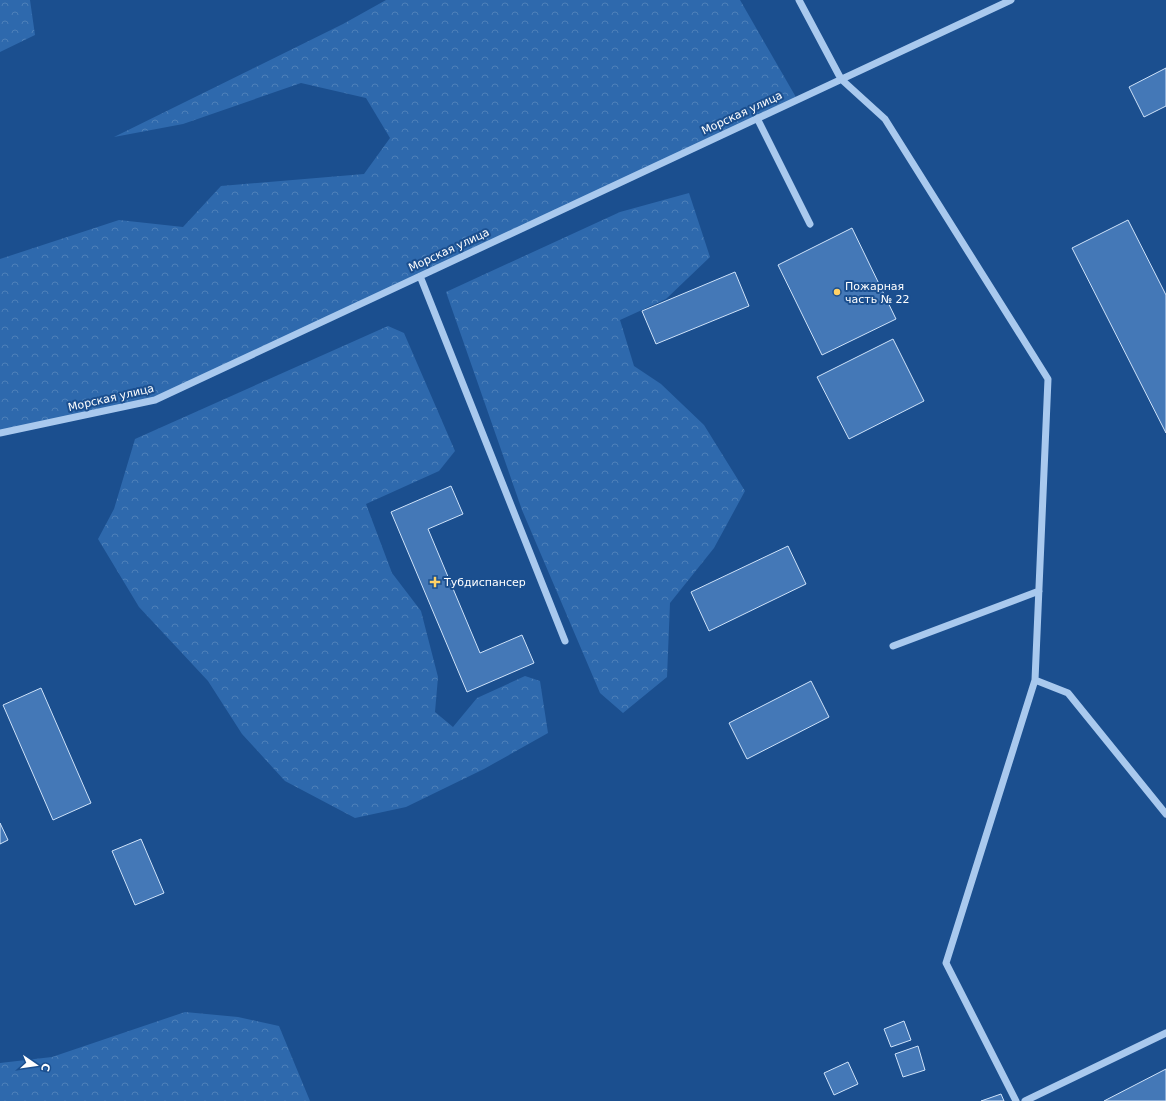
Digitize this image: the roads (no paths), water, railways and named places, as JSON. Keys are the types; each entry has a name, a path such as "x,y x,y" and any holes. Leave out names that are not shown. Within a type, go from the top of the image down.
{"street":[{"path":"799,0 841,79 885,119 1048,379 1035,680 946,963 1016,1101"},
{"name":"Морская улица","path":"0,433 155,400 1011,0"},
{"path":"757,118 810,224"},
{"path":"420,276 564,641"},
{"path":"892,646 1039,591"},
{"path":"1035,680 1068,693 1166,814"},
{"path":"1025,1101 1166,1033"}],"place":[{"name":"Пожарная часть № 22","path":"837,292"},
{"name":"Тубдиспансер","path":"435,582"}]}
